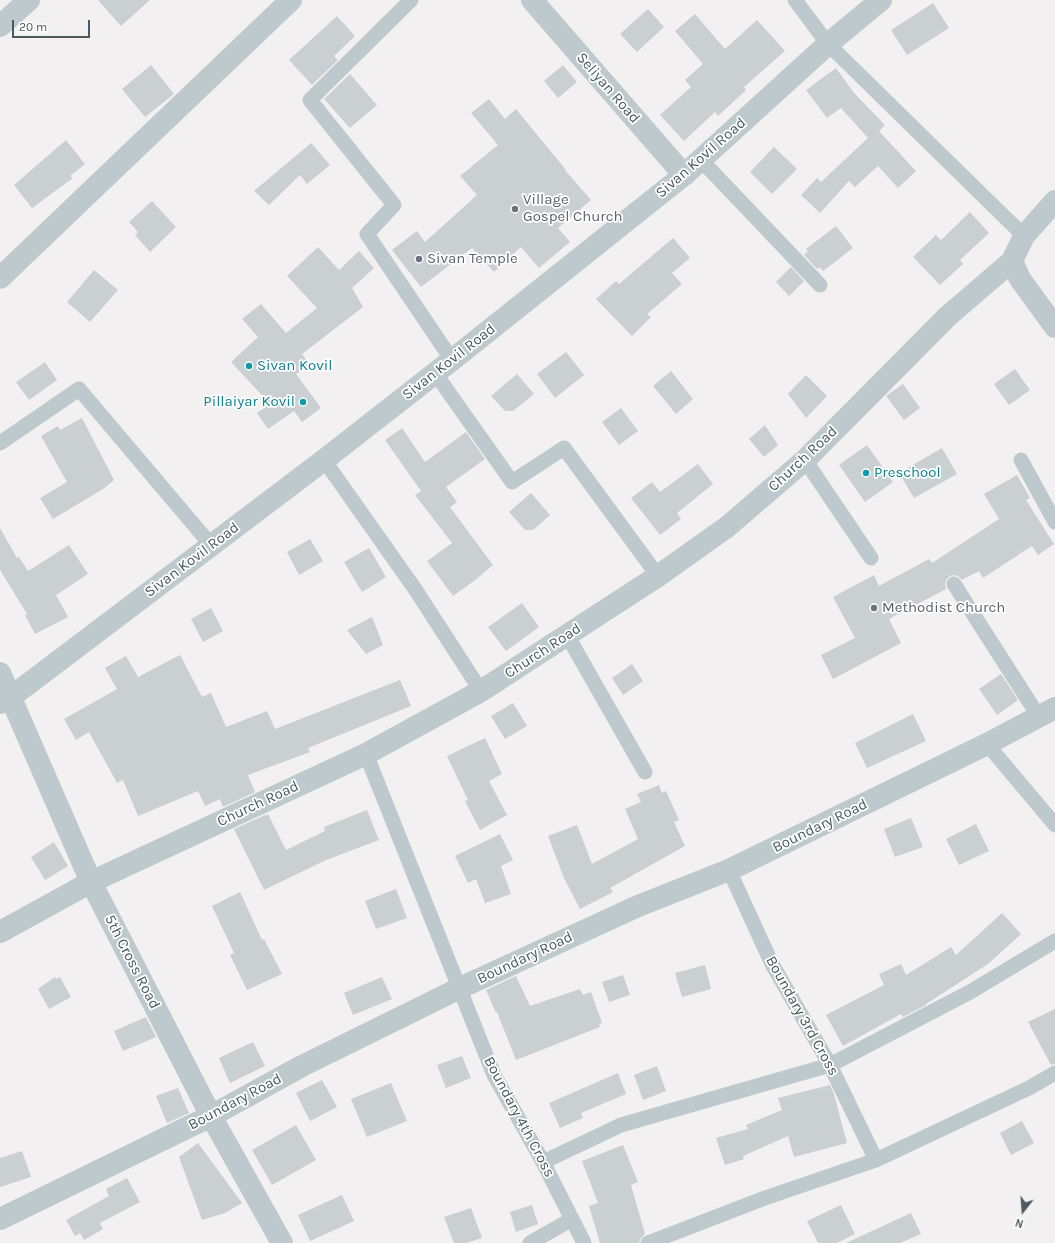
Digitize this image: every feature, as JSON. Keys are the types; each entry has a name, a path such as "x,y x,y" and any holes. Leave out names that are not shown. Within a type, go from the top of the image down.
{"street":[{"path":"0,26 29,0"},
{"path":"0,278 291,0"},
{"name":"Seliyan Road","path":"532,0 684,175"},
{"name":"Sivan Kovil Road","path":"6,700 324,460 684,175 828,44 881,0"},
{"path":"1055,201 1024,236 1012,261 1020,279 1055,327"},
{"name":"Church Road","path":"0,932 91,882 366,754 481,692 658,576 727,527 805,460 948,316 1012,261"},
{"name":"5th Cross Road","path":"0,673 6,700 91,882 211,1116 282,1243"},
{"name":"Boundary Road","path":"0,1219 211,1116 302,1066 460,988 638,906 729,870 987,744 1047,712"}],"lane":[{"path":"411,0 310,100 394,205 367,234 452,360"},
{"path":"795,0 828,44 1024,236"},
{"path":"700,160 820,285"},
{"path":"435,373 512,482 564,448 658,576"},
{"path":"0,443 79,389 211,545"},
{"path":"324,460 415,589 481,692"},
{"path":"805,460 871,558"},
{"path":"1021,460 1055,522"},
{"path":"954,584 1047,712"},
{"path":"567,635 645,772"},
{"path":"987,744 1055,825"},
{"name":"Boundary 4th Cross","path":"366,754 494,1075 543,1162 584,1243"},
{"name":"Boundary 3rd Cross","path":"729,870 772,964 830,1065 876,1160"},
{"path":"543,1162 621,1125 830,1065 970,992 1055,941"},
{"path":"648,1243 765,1198 876,1160 1029,1088 1055,1073"},
{"path":"530,1243 572,1219"}],"building":[{"path":"98,0 150,0 121,26"},
{"path":"933,3 949,28 907,55 891,30"},
{"path":"648,9 664,27 637,52 620,34"},
{"path":"695,14 725,49 757,20 785,51 744,87 746,90 718,116 715,112 684,141 660,115 691,87 685,80 703,64 675,31"},
{"path":"337,16 355,36 334,56 338,60 312,85 289,60"},
{"path":"151,65 174,94 145,117 122,89"},
{"path":"563,65 577,82 558,98 544,81"},
{"path":"836,68 854,93 885,125 879,131 916,171 898,188 878,166 855,187 849,181 820,213 801,195 817,178 821,182 868,138 841,108 827,118 806,90"},
{"path":"350,74 377,105 350,128 324,99"},
{"path":"489,99 505,119 516,109 591,200 558,228 570,242 539,268 521,247 494,272 472,248 421,287 392,250 417,231 425,242 477,195 460,176 498,145 471,113"},
{"path":"66,140 85,164 70,176 73,178 32,208 14,185"},
{"path":"311,143 330,165 307,184 300,175 269,205 254,191"},
{"path":"774,147 797,169 772,194 750,172"},
{"path":"152,201 176,227 150,252 135,235 138,232 129,222"},
{"path":"970,212 989,233 960,260 963,264 940,285 913,257 936,235 941,240"},
{"path":"836,226 853,248 823,271 820,267 817,269 804,255 808,251 806,249"},
{"path":"673,238 690,258 672,273 682,284 647,314 651,317 632,336 596,299 616,281 619,284"},
{"path":"318,247 339,270 359,251 374,268 352,288 363,307 302,354 310,364 296,374 321,408 302,422 294,411 268,429 257,413 270,404 231,362 258,337 242,319 261,304 286,333 317,308 287,276"},
{"path":"791,267 804,281 789,296 776,282"},
{"path":"94,270 118,290 90,322 67,302"},
{"path":"566,352 584,375 555,398 537,374"},
{"path":"45,362 57,380 29,400 16,382"},
{"path":"1015,369 1030,390 1009,405 994,384"},
{"path":"671,371 693,399 676,414 653,386"},
{"path":"517,374 534,394 513,411 505,411 491,396"},
{"path":"806,375 827,396 806,418 788,394"},
{"path":"903,384 920,408 904,420 886,396"},
{"path":"621,408 638,431 619,445 602,422"},
{"path":"82,418 114,480 103,489 53,519 40,498 67,482 41,436 58,426 60,430"},
{"path":"765,425 778,445 764,457 749,439"},
{"path":"402,428 425,462 466,432 485,459 446,487 457,502 450,507 493,565 453,596 427,561 452,543 415,495 421,491 385,440"},
{"name":"Preschool","path":"867,445 893,482 865,502 839,465"},
{"path":"942,448 957,474 914,498 899,473"},
{"path":"698,464 713,484 677,513 681,519 660,535 631,498 652,482 660,492"},
{"path":"1017,475 1030,498 1026,500 1054,544 1038,555 1032,546 983,578 979,571 962,580 958,576 950,576 946,580 946,589 889,619 901,643 833,679 821,655 855,638 833,597 874,575 879,586 929,559 932,563 999,519 984,494"},
{"path":"531,493 550,515 533,530 525,530 509,512"},
{"path":"0,528 17,558 19,557 28,571 69,545 88,574 56,595 68,617 35,634 25,615 27,614 0,570"},
{"path":"310,539 323,561 299,575 287,552"},
{"path":"369,548 386,577 362,592 344,562"},
{"path":"522,603 539,627 506,651 488,627"},
{"path":"211,608 223,631 203,642 191,619"},
{"path":"372,617 383,645 366,654 347,630"},
{"path":"180,655 202,697 211,693 226,727 267,711 275,729 400,680 411,706 308,748 310,752 248,775 255,792 223,807 220,799 205,806 198,791 138,816 123,780 117,783 89,732 76,740 64,719 117,689 105,668 126,656 138,677"},
{"path":"632,664 643,681 623,695 612,678"},
{"path":"1001,674 1018,700 997,715 979,689"},
{"path":"513,703 527,726 505,739 491,716"},
{"path":"913,714 926,741 867,768 855,743"},
{"path":"485,738 502,774 489,781 507,815 480,830 465,801 468,800 447,756"},
{"path":"659,785 662,793 666,791 679,820 674,822 685,846 610,888 613,892 580,909 564,878 548,836 577,825 592,864 638,839 625,809 641,802 637,794"},
{"path":"367,810 379,840 326,860 264,890 234,829 268,814 286,850 325,831 324,827"},
{"path":"911,818 923,847 895,857 884,829"},
{"path":"976,824 989,851 959,865 946,839"},
{"path":"500,834 513,860 501,866 511,894 485,903 476,879 468,883 455,856"},
{"path":"54,842 68,866 45,880 31,857"},
{"path":"396,889 407,918 376,929 365,901"},
{"path":"240,892 262,940 264,939 282,974 247,990 230,955 234,953 212,906"},
{"path":"1002,913 1021,934 988,964 926,1005 903,1017 901,1014 843,1046 826,1015 884,985 879,974 901,964 906,975 951,947 956,955"},
{"path":"705,965 711,989 682,997 675,973"},
{"path":"623,975 630,995 609,1002 602,982"},
{"path":"516,976 530,1006 580,989 583,995 591,992 602,1023 599,1024 600,1027 516,1060 497,1012 496,1013 486,990"},
{"path":"55,977 56,979 60,977 71,997 49,1009 38,989"},
{"path":"382,977 392,999 353,1015 344,993"},
{"path":"1055,1009 1055,1064 1051,1065 1028,1022"},
{"path":"146,1017 156,1037 123,1051 114,1031"},
{"path":"253,1042 265,1066 230,1083 219,1058"},
{"path":"462,1056 471,1078 446,1088 437,1065"},
{"path":"657,1066 666,1091 643,1100 634,1075"},
{"path":"618,1073 626,1094 581,1113 583,1118 560,1128 549,1103"},
{"path":"322,1080 337,1107 310,1121 296,1093"},
{"path":"391,1083 407,1121 367,1137 351,1099"},
{"path":"830,1085 834,1094 847,1143 794,1157 788,1136 743,1156 744,1159 725,1165 716,1138 748,1129 746,1125 782,1110 778,1098"},
{"path":"178,1088 189,1113 167,1123 156,1096"},
{"path":"1022,1121 1034,1143 1011,1155 1000,1133"},
{"path":"296,1125 316,1160 272,1185 252,1150"},
{"path":"198,1143 242,1203 225,1213 202,1220 179,1157"},
{"path":"623,1145 638,1182 631,1185 645,1234 639,1243 600,1243 589,1206 598,1203 582,1161"},
{"path":"22,1151 31,1177 0,1187 0,1158"},
{"path":"127,1178 140,1202 100,1223 103,1229 84,1240 80,1233 75,1236 66,1220 109,1196 106,1189"},
{"path":"342,1195 354,1221 310,1241 298,1215"},
{"path":"532,1205 538,1224 516,1232 510,1212"},
{"path":"841,1205 855,1234 837,1243 818,1243 807,1221"},
{"path":"471,1208 482,1238 466,1243 454,1243 444,1217"},
{"path":"911,1213 921,1234 900,1243 846,1243"}],"place":[{"name":"Village Gospel Church","path":"515,209"},
{"name":"Sivan Temple","path":"419,259"},
{"name":"Sivan Kovil","path":"249,366"},
{"name":"Pillaiyar Kovil","path":"303,402"},
{"name":"Preschool","path":"866,473"},
{"name":"Methodist Church","path":"874,608"}]}
